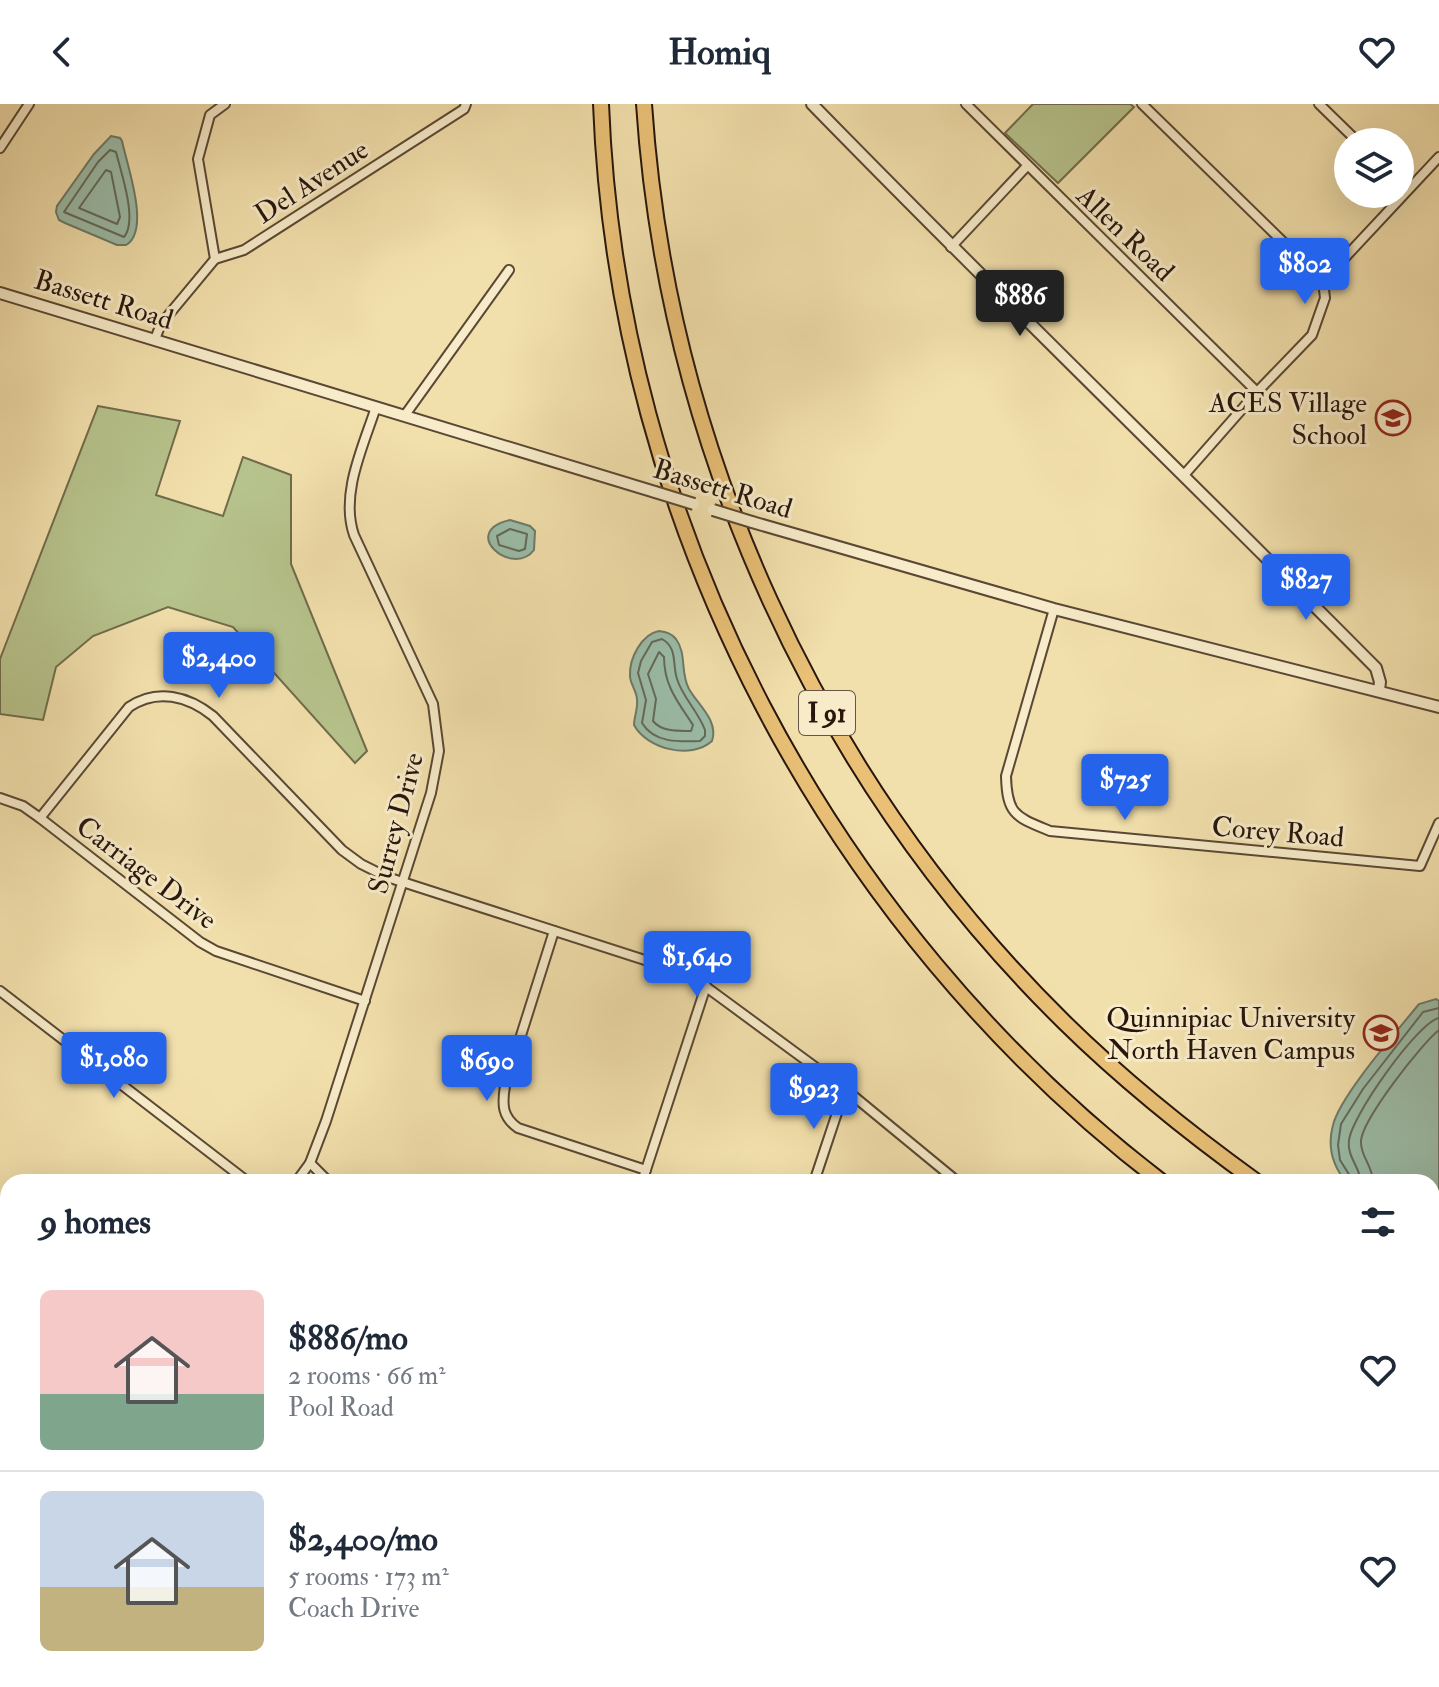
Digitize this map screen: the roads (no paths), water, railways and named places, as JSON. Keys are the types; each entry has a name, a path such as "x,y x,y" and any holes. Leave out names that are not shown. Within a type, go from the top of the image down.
{"highway":[{"name":"I 91","path":"601,104 605,180 613,244 642,393 682,526 753,690 838,835 940,970 1040,1077 1152,1174"},
{"name":"I 91","path":"644,104 666,278 706,435 730,505 771,604 836,728 913,845 966,914 1018,974 1131,1084 1247,1174"}],"street":[{"path":"0,148 29,104"},
{"path":"205,104 210,115"},
{"path":"155,339 161,324 215,259 198,159 210,115 225,104"},
{"name":"Del Avenue","path":"215,259 244,250 464,109 466,104"},
{"path":"812,104 951,247 1376,668 1379,690"},
{"name":"Allen Road","path":"966,104 1257,392"},
{"path":"1142,104 1323,281 1325,298 1312,335 1184,475"},
{"path":"1319,104 1344,128"},
{"path":"1414,184 1439,157"},
{"path":"951,247 1027,166"},
{"path":"1323,281 1392,208"},
{"path":"405,415 509,270"},
{"name":"Bassett Road","path":"0,293 752,522 1054,609 1439,707"},
{"name":"Surrey Drive","path":"310,1163 436,775 439,738 429,692 354,535 349,518 351,489 376,407"},
{"name":"Corey Road","path":"1054,609 1006,776 1007,801 1021,819 1050,831 1420,866 1439,823"},
{"path":"40,818 129,707 146,699 177,697 193,702 213,716 350,857 373,871 679,971 706,986 845,1089 948,1174"},
{"name":"Carriage Drive","path":"0,798 23,806 40,818 200,942 216,951 365,1001"},
{"path":"554,931 505,1086 503,1107 506,1116 518,1128 646,1170"},
{"path":"645,1174 706,986"},
{"path":"0,991 238,1174"},
{"path":"817,1174 845,1089"},
{"path":"302,1174 310,1163 321,1174"}],"water":[{"path":"111,136 122,141 135,197 137,226 126,245 117,245 65,223 59,220 56,212 57,206 94,154"},
{"path":"510,520 530,526 535,531 534,550 525,557 514,559 503,556 489,542 489,534 495,526"},
{"path":"659,631 676,639 683,657 686,683 713,727 712,741 703,747 682,751 659,746 634,725 637,703 630,669 642,642"},
{"path":"1436,999 1439,1001 1439,1174 1340,1174 1331,1148 1333,1125 1338,1113 1384,1046 1419,1004"}],"place":[{"name":"ACES Village School","path":"1393,418"},
{"name":"Quinnipiac University North Haven Campus","path":"1381,1033"}]}
